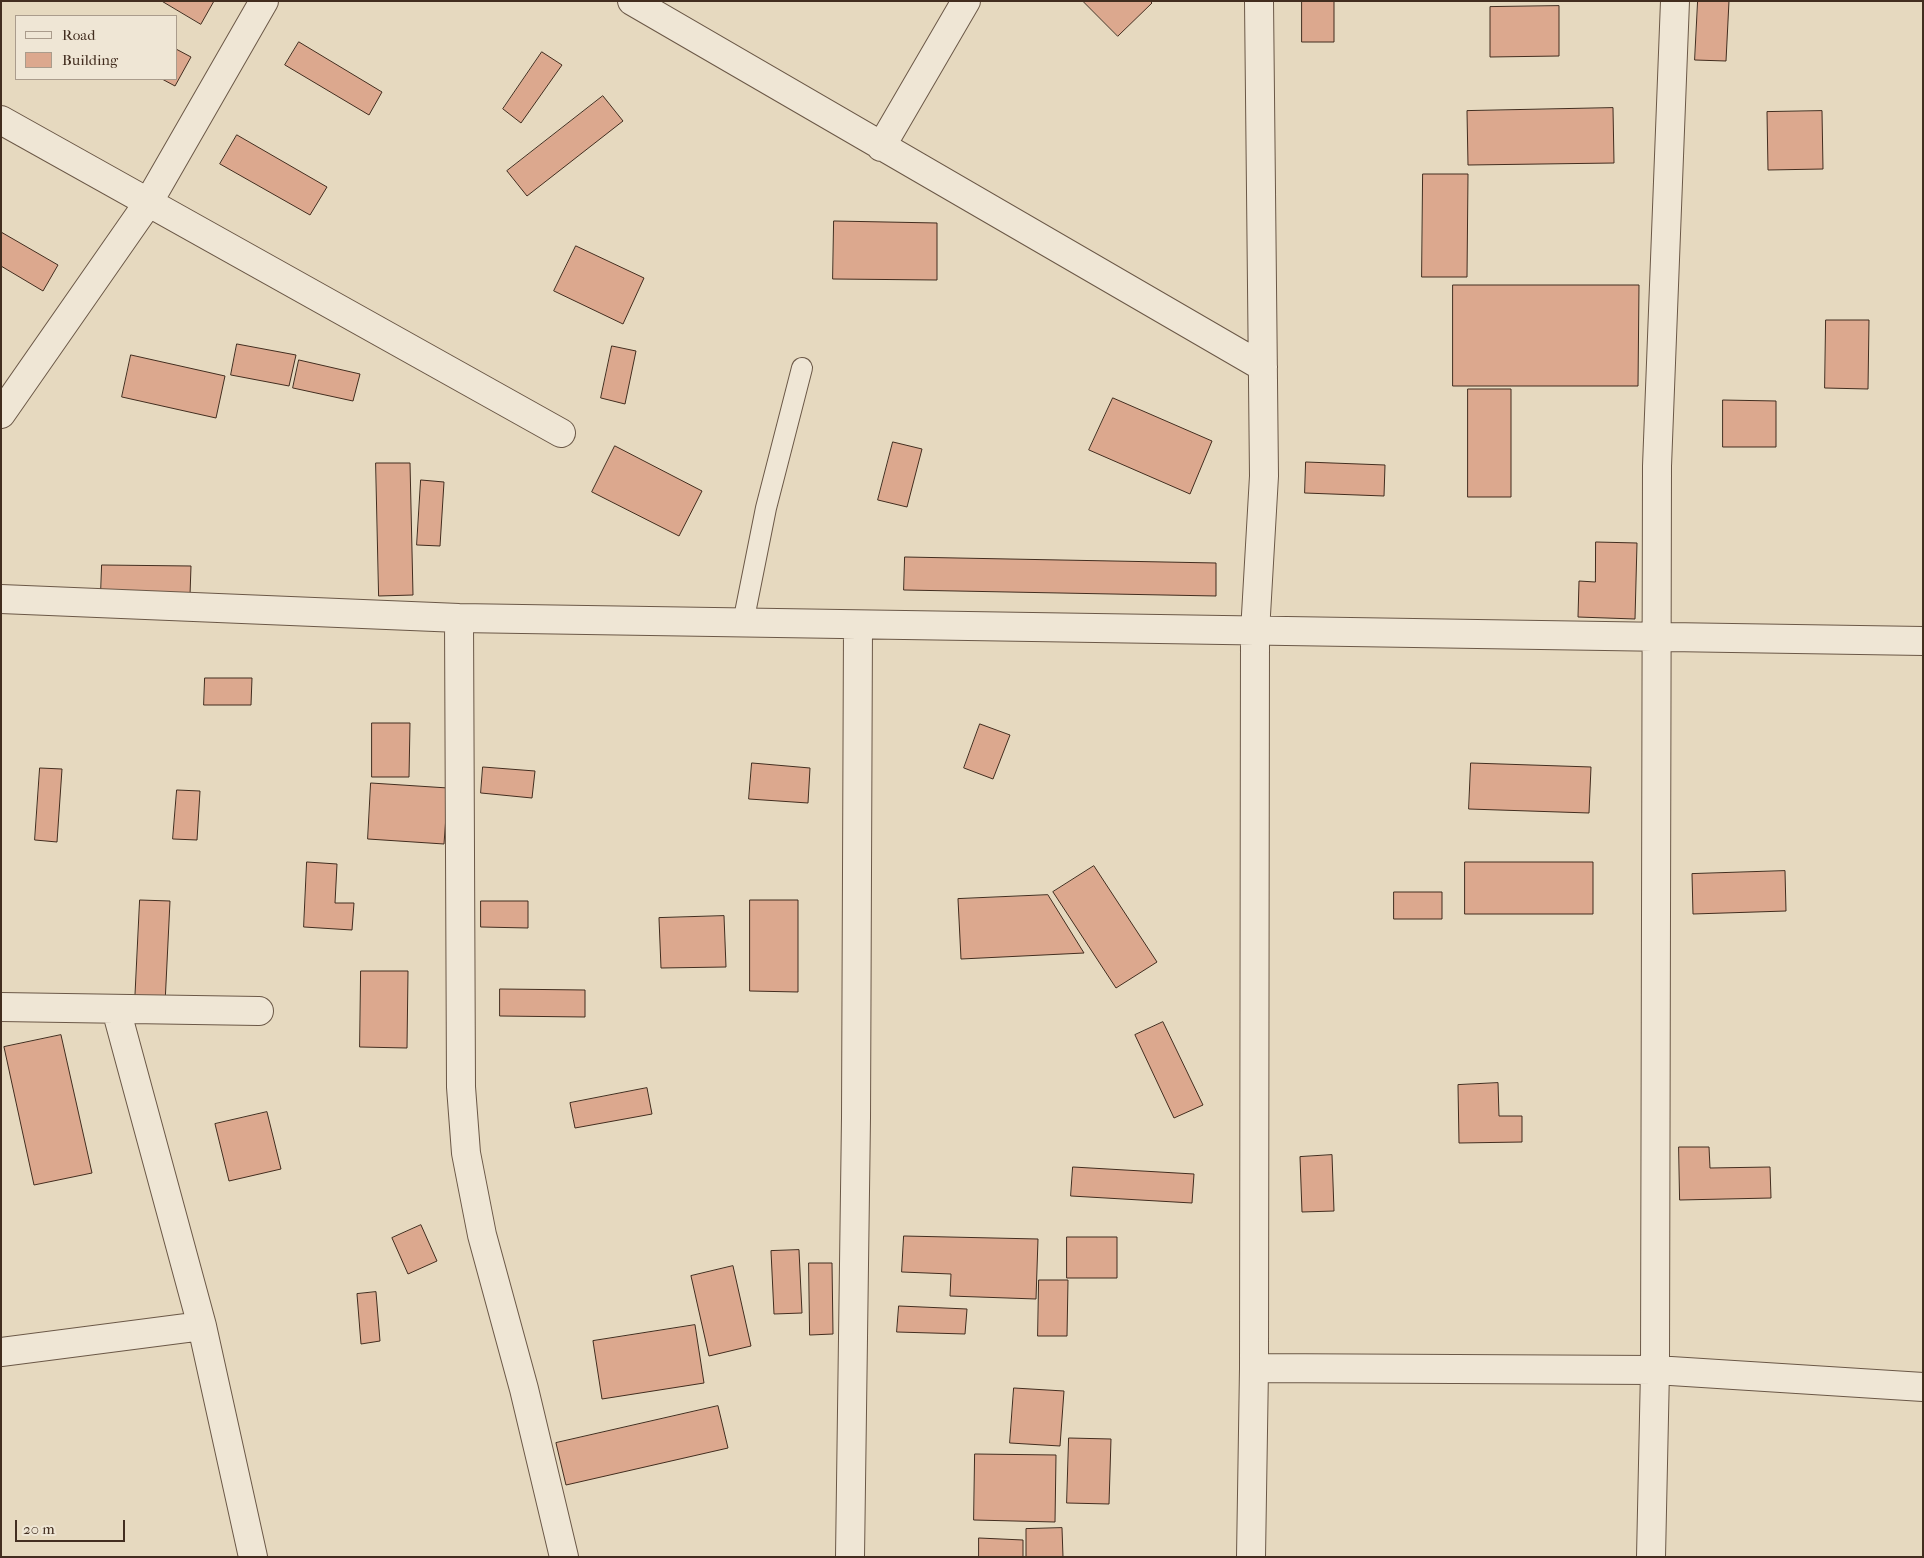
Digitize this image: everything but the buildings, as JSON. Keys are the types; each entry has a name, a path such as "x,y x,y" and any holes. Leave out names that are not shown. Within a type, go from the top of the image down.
{"street":[{"path":"1,414 148,202 264,1"},
{"path":"632,1 1263,367"},
{"path":"882,147 966,1"},
{"path":"1251,1557 1254,1368 1255,632 1264,476 1259,1"},
{"path":"1651,1557 1655,1370 1657,466 1675,1"},
{"path":"1,120 561,433"},
{"path":"1,599 459,618 1923,641"},
{"path":"459,618 461,1087 466,1154 482,1235 524,1389 564,1557"},
{"path":"850,1557 856,1118 858,625"},
{"path":"1,1007 259,1011"},
{"path":"116,1009 202,1326 253,1557"},
{"path":"1,1352 202,1326"},
{"path":"1254,1368 1655,1370 1923,1387"}],"lane":[{"path":"743,623 766,508 802,368"}]}
